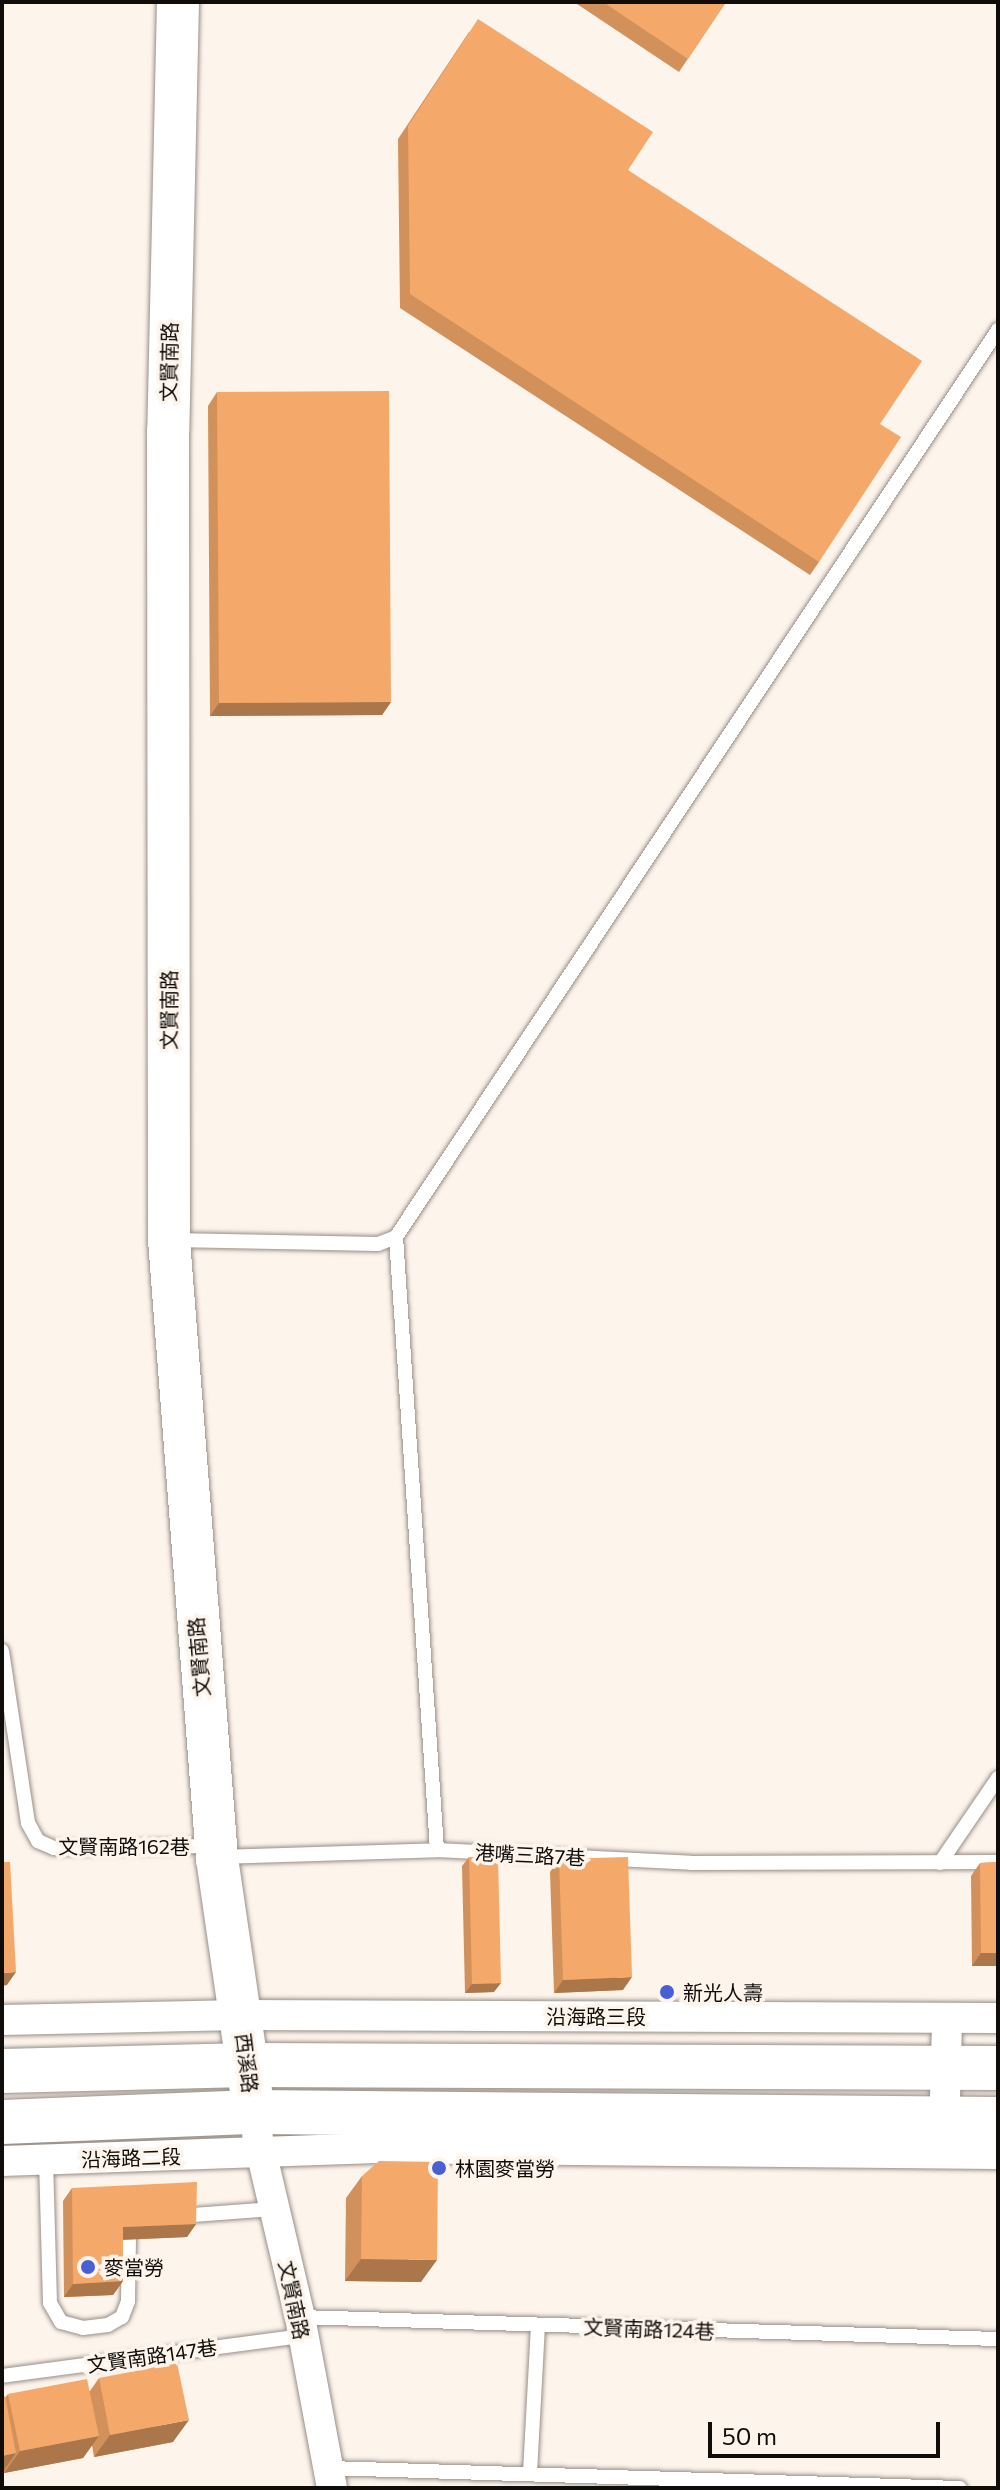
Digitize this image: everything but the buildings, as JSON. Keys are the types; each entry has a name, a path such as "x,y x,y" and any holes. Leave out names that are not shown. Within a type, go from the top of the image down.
{"main road":[{"path":"2,2071 247,2065 998,2068"},
{"path":"256,2133 944,2136 998,2119"},
{"name":"沿海路二段","path":"2,2122 256,2133"}],"street":[{"name":"文賢南路","path":"178,2 168,431 169,1240 216,1852 241,2015"},
{"name":"沿海路三段","path":"241,2015 998,2018"},
{"path":"2,2020 241,2015"},
{"name":"西溪路","path":"241,2015 256,2133"},
{"path":"947,2018 944,2136 998,2154"},
{"name":"文賢南路","path":"256,2133 301,2326 330,2478"},
{"name":"沿海路二段","path":"2,2161 46,2160 256,2133"}],"lane":[{"path":"169,1240 378,1244 396,1237 998,330"},
{"path":"396,1237 437,1850"},
{"name":"文賢南路162巷","path":"2,1651 28,1823 38,1841 54,1848 216,1852"},
{"path":"940,1863 998,1778"},
{"name":"港嘴三路7巷","path":"216,1852 437,1850 691,1863 940,1863"},
{"path":"940,1863 998,1862"},
{"path":"46,2160 50,2303 61,2322 83,2328 108,2325 122,2317 128,2301 129,2235 139,2222 273,2209"},
{"path":"530,2473 538,2325"},
{"name":"文賢南路124巷","path":"301,2326 538,2325 998,2339"},
{"name":"文賢南路147巷","path":"2,2376 301,2326"},
{"path":"330,2478 530,2473 558,2481 960,2488"}],"place":[{"name":"新光人壽","path":"667,1992"},
{"name":"林園麥當勞","path":"439,2168"},
{"name":"麥當勞","path":"88,2267"}]}
